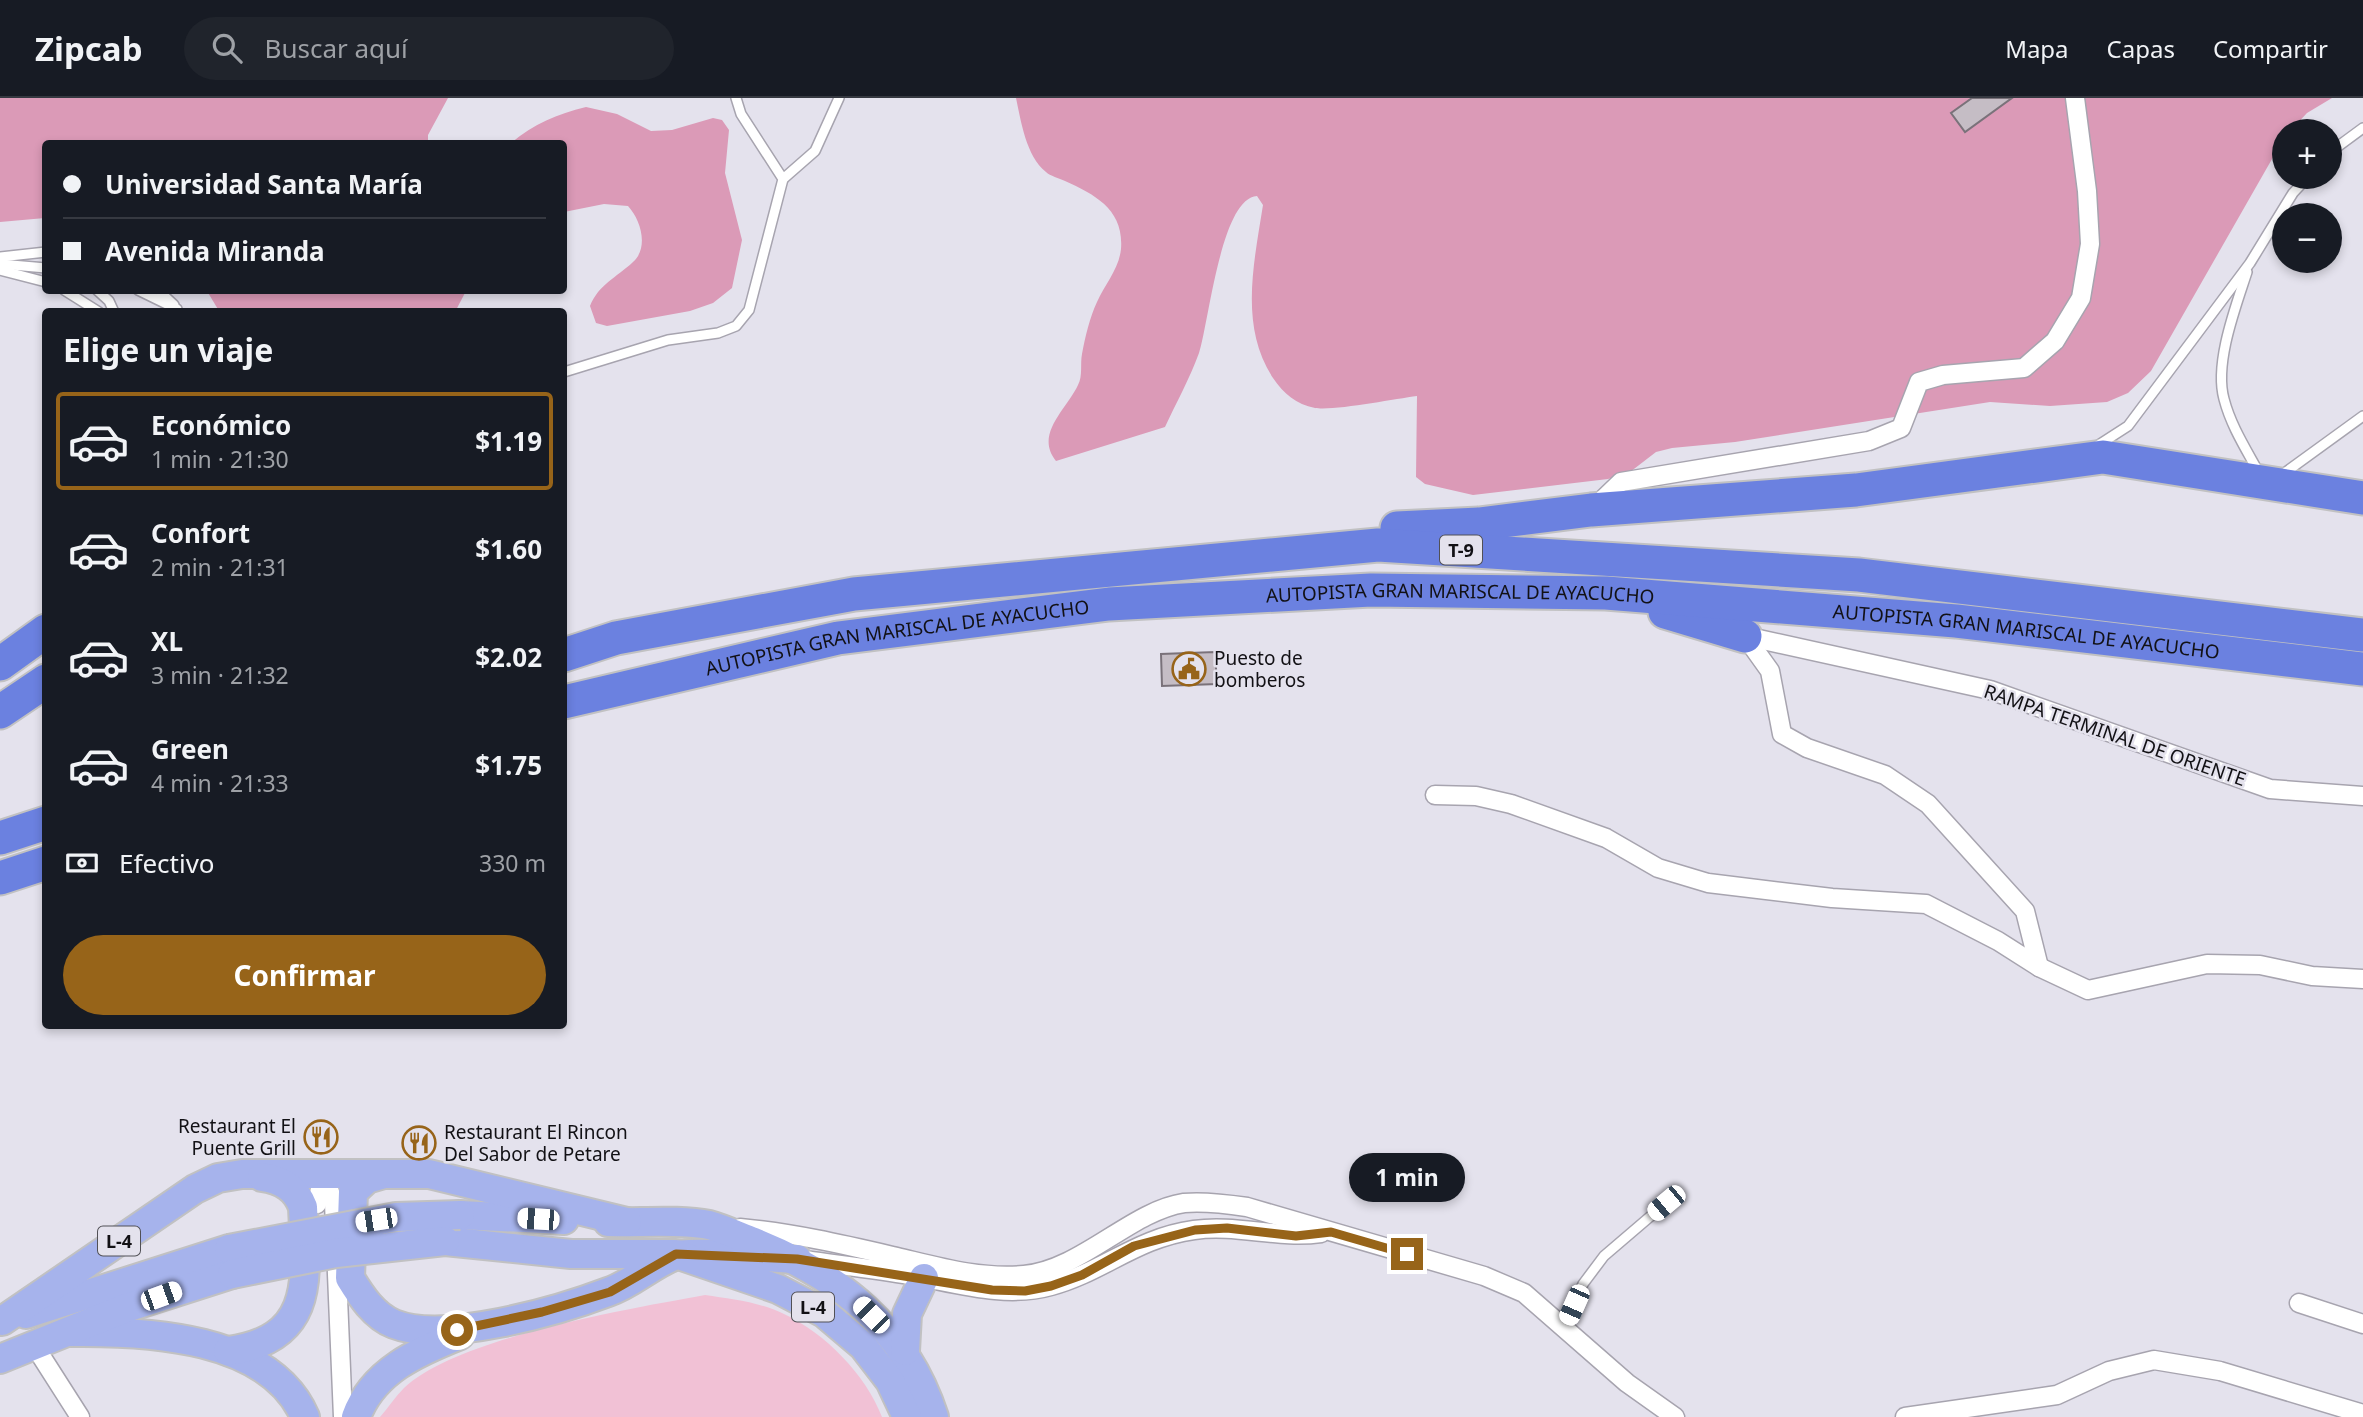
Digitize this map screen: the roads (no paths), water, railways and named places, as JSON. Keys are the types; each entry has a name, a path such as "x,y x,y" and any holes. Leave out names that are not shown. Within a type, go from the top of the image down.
{"highway":[{"path":"1240,558 1354,531 1479,524 1591,510 1856,490 2103,457 2363,498"},
{"name":"AUTOPISTA GRAN MARISCAL DE AYACUCHO","path":"567,654 616,638 855,594 1378,545 1860,575 2363,635"},
{"name":"AUTOPISTA GRAN MARISCAL DE AYACUCHO","path":"567,701 838,638 1109,604 1371,590 1606,593 1956,621 2363,669"},
{"path":"1606,593 1745,636"},
{"path":"0,664 42,634"},
{"path":"0,712 42,684"},
{"path":"0,838 42,824"},
{"path":"0,878 42,864"}],"main road":[{"name":"L-4","path":"390,1172 367,1179 354,1192 350,1278 368,1305 392,1324 434,1331 482,1326 610,1292 676,1254"},
{"name":"L-4","path":"1,1321 195,1189 218,1178 242,1174 429,1174 627,1222"},
{"name":"L-4","path":"71,1332 156,1335 228,1351 257,1345 281,1328 301,1303 306,1281 300,1199 288,1185 277,1179 242,1174"},
{"name":"L-4","path":"1,1321 396,1217 460,1215 709,1225 797,1259 840,1287 905,1351 934,1417"},
{"name":"L-4","path":"0,1359 137,1304 231,1261 445,1241 570,1254 676,1254 778,1289 824,1313 843,1327 877,1362 907,1417"},
{"path":"676,1254 797,1259"},
{"path":"905,1351 907,1314 924,1278"},
{"name":"L-4","path":"356,1417 369,1392 393,1367 482,1326"},
{"path":"228,1351 279,1380 296,1399 305,1417"}],"street":[{"path":"1591,510 1621,482 1869,441 1901,428 1919,382 1943,375 2024,368 2055,341 2081,298 2090,244 2087,191 2075,98"},
{"path":"1745,636 1770,671 1782,734 1807,748 1885,775 1928,804 2025,911 2039,967"},
{"name":"RAMPA TERMINAL DE ORIENTE","path":"1745,636 1990,690 2270,789 2363,796"},
{"path":"1435,795 1476,796 1511,804 1606,838 1658,868 1708,883 1832,898 1926,904 1998,941 2039,967 2088,990 2207,964 2260,965 2312,976 2363,979"},
{"path":"317,1204 323,1174"},
{"path":"323,1174 334,1203 343,1417"},
{"path":"709,1225 790,1233 973,1274 1005,1276 1028,1275 1072,1260 1166,1208 1184,1203 1224,1203 1247,1207 1483,1276 1524,1293 1627,1383 1675,1417"},
{"path":"797,1259 992,1290 1025,1291 1051,1286 1082,1275 1134,1246 1182,1232 1227,1228 1296,1236 1331,1232"},
{"path":"2299,1303 2363,1324"},
{"path":"34,1345 80,1417"},
{"path":"1905,1417 2057,1395 2109,1371 2154,1360 2220,1371 2363,1413"}],"lane":[{"path":"736,98 741,114 783,179"},
{"path":"567,371 667,340 718,333 736,326 750,310 783,179 815,151 839,98"},
{"path":"2342,143 2363,128"},
{"path":"2056,464 2105,443 2128,426 2250,264 2297,189"},
{"path":"0,257 42,252"},
{"path":"0,264 42,268"},
{"path":"2250,264 2225,337 2223,397 2237,433 2267,481 2363,416"},
{"path":"0,270 42,281"},
{"path":"70,294 93,308"},
{"path":"101,294 112,308"},
{"path":"146,294 174,308"},
{"path":"162,294 176,308"},
{"path":"1564,1326 1583,1284 1604,1256 1666,1203"}],"place":[{"name":"Puesto de bomberos","path":"1189,669"},
{"name":"Restaurant El Puente Grill","path":"321,1137"},
{"name":"Restaurant El Rincon Del Sabor de Petare","path":"419,1143"}]}
